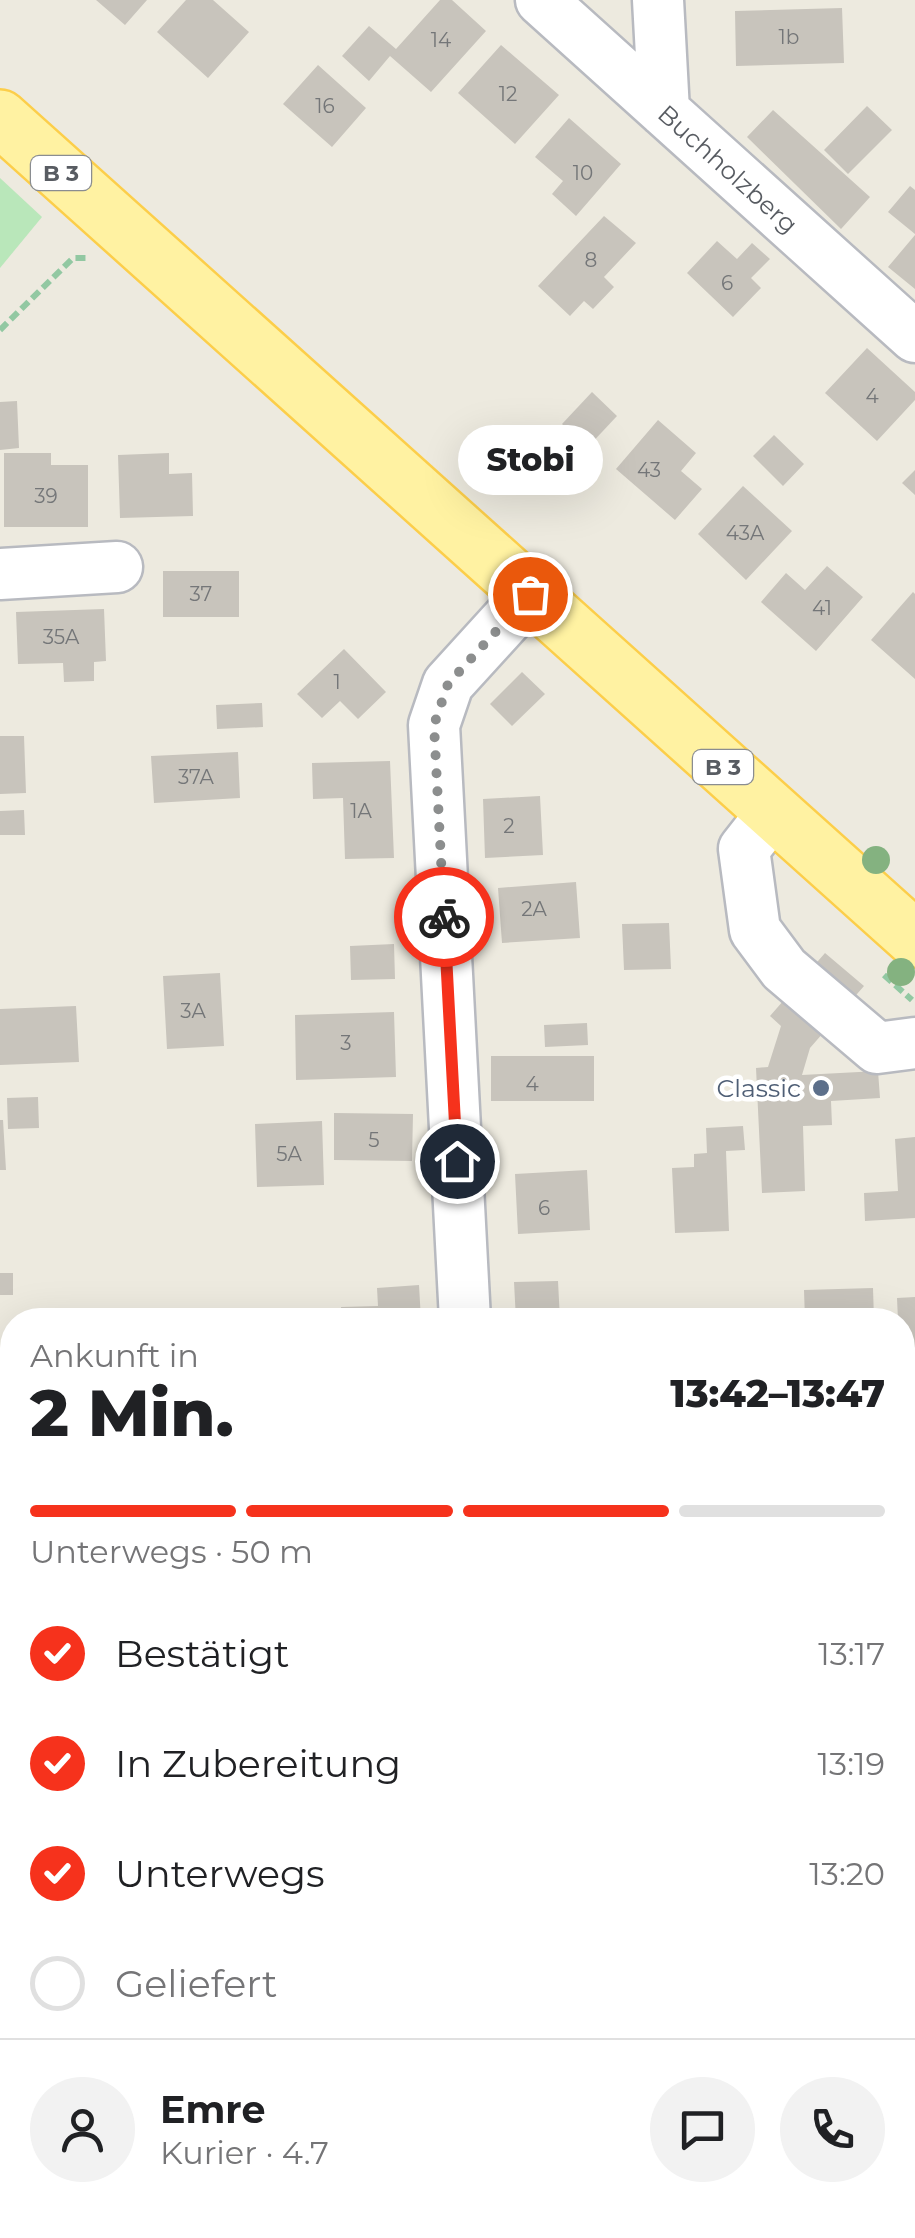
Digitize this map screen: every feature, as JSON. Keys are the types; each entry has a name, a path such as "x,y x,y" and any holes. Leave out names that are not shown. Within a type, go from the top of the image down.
{"main road":[{"name":"B 3","path":"0,118 915,939"}],"street":[{"name":"Buchholzberg","path":"542,0 915,337"},
{"path":"658,0 664,111"},
{"path":"0,574 117,567"},
{"path":"464,1308 434,725 448,684 530,594"},
{"path":"773,812 744,850 755,930 784,969 877,1048 915,1043"}],"path":[{"path":"0,330 72,258 96,258"}],"green space":[{"path":"0,178 42,217 0,268"}],"building":[{"path":"96,0 147,0 125,25"},
{"path":"186,0 213,0 249,32 208,78 157,32"},
{"path":"440,0 452,0 486,31 431,92 390,56 369,81 342,56 369,26 396,49"},
{"path":"842,8 844,63 736,66 735,11"},
{"path":"501,45 559,95 515,144 458,93"},
{"path":"318,65 366,108 332,147 283,104"},
{"path":"867,106 892,130 848,174 824,150"},
{"path":"773,110 870,197 841,229 747,137"},
{"path":"569,118 621,164 576,216 552,194 563,181 535,157"},
{"path":"910,186 915,190 915,234 888,212"},
{"path":"604,216 636,243 604,277 614,287 593,309 584,301 570,316 538,286"},
{"path":"915,235 915,289 888,267"},
{"path":"717,241 737,259 752,243 770,259 751,278 761,288 733,317 687,273"},
{"path":"867,348 915,392 915,400 877,441 825,393"},
{"path":"592,392 617,416 587,448 562,424"},
{"path":"17,401 19,448 0,450 0,402"},
{"path":"658,420 696,453 681,471 702,489 675,520 616,469"},
{"path":"774,435 804,464 783,486 753,456"},
{"path":"4,453 51,453 51,465 88,465 88,527 4,527"},
{"path":"169,453 169,474 192,473 193,516 120,518 118,455"},
{"path":"915,470 915,495 902,483"},
{"path":"743,486 792,531 746,580 698,534"},
{"path":"827,566 863,597 816,651 761,602 786,573 805,590"},
{"path":"163,571 239,571 239,617 163,617"},
{"path":"915,594 915,679 871,640"},
{"path":"104,609 106,661 94,662 94,681 64,682 63,663 18,664 16,612"},
{"path":"344,649 386,692 358,719 340,701 322,718 297,694"},
{"path":"522,672 545,694 512,726 490,704"},
{"path":"262,703 263,727 217,729 216,705"},
{"path":"0,736 24,736 26,793 0,794"},
{"path":"238,752 240,798 154,803 151,756"},
{"path":"390,761 394,858 345,859 343,798 313,799 312,763"},
{"path":"540,796 543,855 485,858 483,799"},
{"path":"24,810 25,835 0,835 0,811"},
{"path":"576,882 580,938 502,943 498,888"},
{"path":"669,923 671,969 624,970 622,924"},
{"path":"394,944 395,979 351,980 350,946"},
{"path":"825,953 864,986 810,1048 802,1075 878,1071 880,1098 831,1101 832,1125 803,1126 805,1191 762,1193 756,1068 768,1067 781,1026 770,1016"},
{"path":"220,973 224,1046 167,1049 163,976"},
{"path":"76,1006 79,1062 0,1065 0,1009"},
{"path":"394,1012 396,1077 296,1080 295,1015"},
{"path":"587,1023 588,1045 545,1047 544,1025"},
{"path":"491,1056 594,1056 594,1101 491,1101"},
{"path":"38,1097 39,1128 8,1129 7,1098"},
{"path":"334,1113 413,1114 412,1161 334,1160"},
{"path":"3,1120 6,1170 0,1170"},
{"path":"322,1121 324,1185 257,1187 255,1124"},
{"path":"743,1126 745,1150 726,1151 729,1231 675,1233 672,1168 694,1167 694,1154 707,1153 706,1128"},
{"path":"915,1137 915,1218 865,1221 864,1193 898,1191 895,1139"},
{"path":"587,1170 590,1230 518,1234 515,1174"},
{"path":"0,1273 13,1273 13,1295 0,1295"},
{"path":"558,1281 559,1308 515,1308 514,1282"},
{"path":"419,1285 420,1308 341,1308 378,1306 377,1288"},
{"path":"873,1288 874,1308 805,1308 804,1290"},
{"path":"915,1297 915,1308 897,1308 897,1298"}],"way so far":[{"path":"444,917 434,725 448,684 530,594"}],"place":[{"name":"Stobi","path":"530,594"},
{"name":"Classic","path":"821,1088"}],"route":[{"path":"444,917 457,1161"}]}
